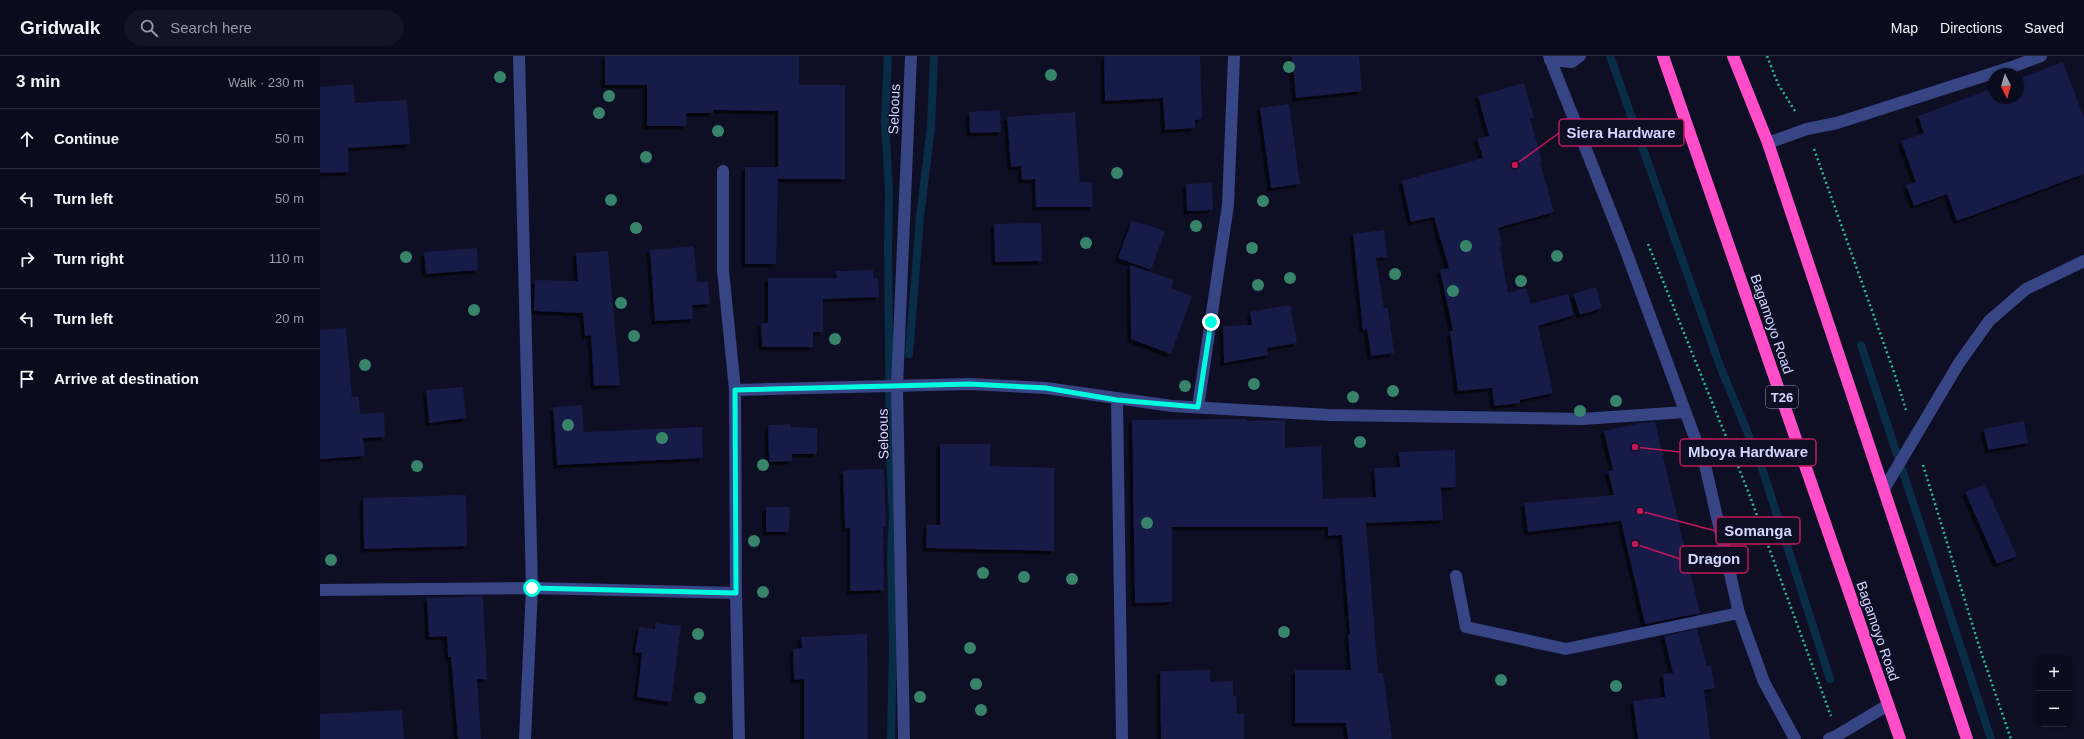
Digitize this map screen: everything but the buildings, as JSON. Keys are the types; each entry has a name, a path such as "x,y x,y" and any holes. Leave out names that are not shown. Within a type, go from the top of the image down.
{"highway":[{"name":"Bagamoyo Road","path":"1663,56 1900,739"},
{"path":"1733,56 1768,143 1967,739"}],"street":[{"path":"518,56 532,588 525,739"},
{"name":"Seloous","path":"904,739 897,387 911,56"},
{"path":"1198,407 1228,205 1234,56"},
{"path":"1550,58 1572,62 1580,56"},
{"path":"1768,143 1807,129 1837,123 2012,67 2041,56"},
{"path":"1550,58 1623,243 1705,465 1739,613 1764,682 1794,739"},
{"path":"723,171 723,270 735,390 736,593 739,739"},
{"path":"1884,489 1959,363 1989,320 2026,289 2084,261"},
{"path":"735,390 969,384 1031,388 1117,400 1198,407 1329,414 1582,419 1685,412"},
{"path":"1117,400 1122,739"},
{"path":"1456,576 1466,627 1566,649 1739,613"},
{"path":"320,590 532,588 736,593"},
{"path":"1834,737 1888,705"}],"path":[{"path":"1767,56 1778,84 1807,129"},
{"path":"1645,237 1748,491 1834,737"}],"waterway":[{"path":"888,56 885,122 889,192 888,247 890,453 893,514 891,556 893,648 891,739"},
{"path":"909,354 920,217 931,127 934,56"},
{"path":"1610,56 1720,366 1761,465 1830,679"},
{"path":"1861,345 1991,739"}],"place":[{"name":"Siera Hardware","path":"1515,165"},
{"name":"Mboya Hardware","path":"1635,447"},
{"name":"Somanga","path":"1640,511"},
{"name":"Dragon","path":"1635,544"}],"route":[{"path":"532,588 736,593 735,390 969,384 1046,388 1117,400 1172,406 1198,407 1211,322"}]}
